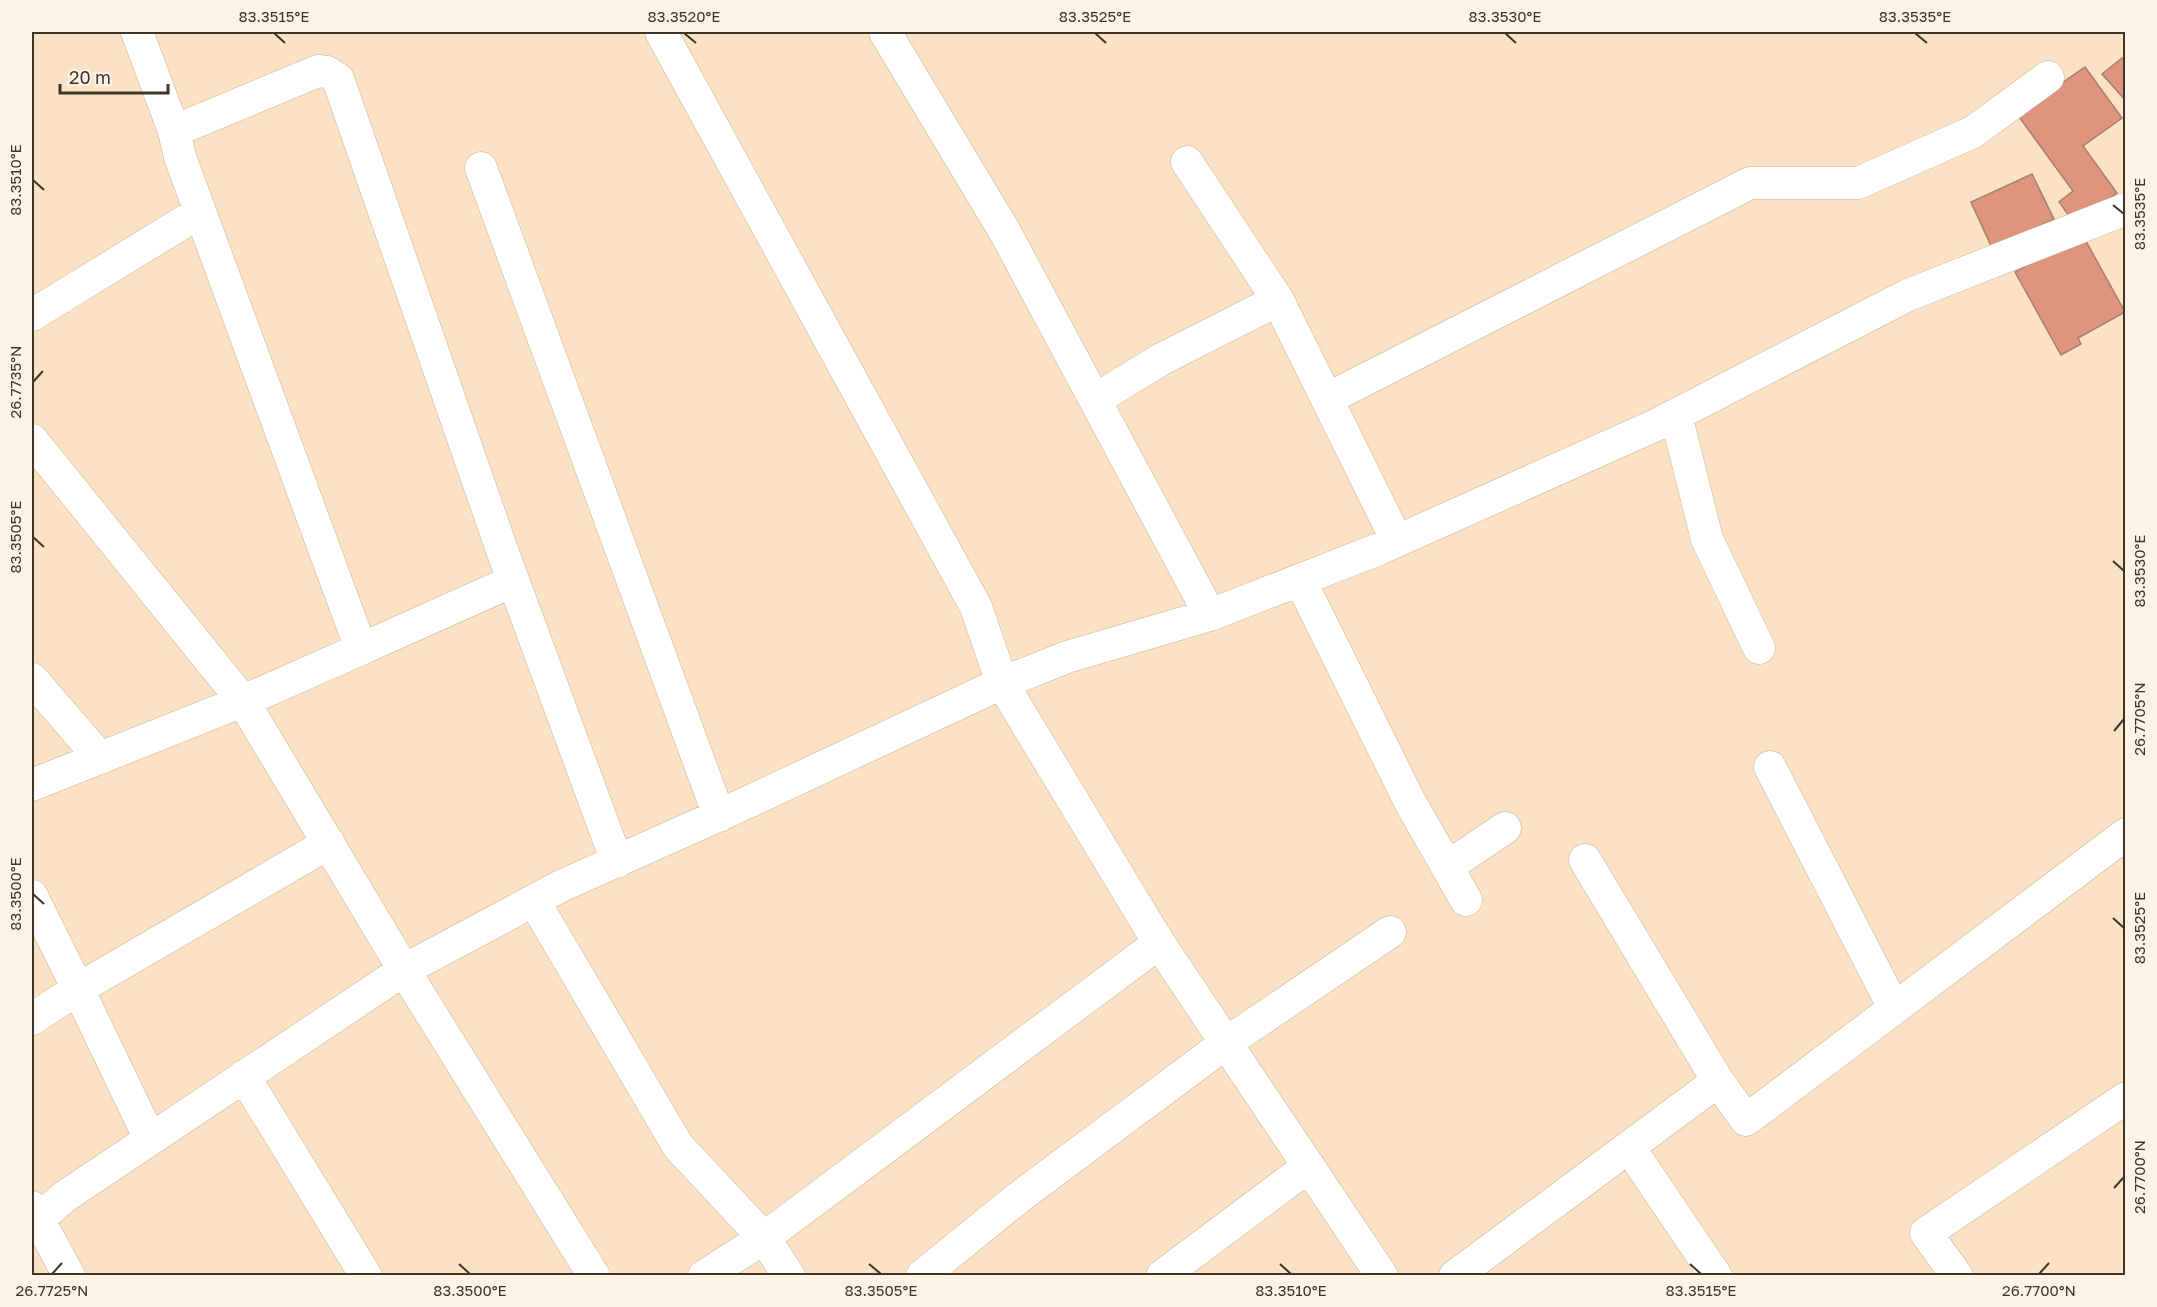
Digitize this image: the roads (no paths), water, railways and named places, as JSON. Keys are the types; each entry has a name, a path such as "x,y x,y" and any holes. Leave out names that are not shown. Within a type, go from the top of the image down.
{"street":[{"path":"137,32 174,131 180,157 361,649"},
{"path":"661,32 976,607 1002,683 1159,943 1382,1275"},
{"path":"885,32 1005,232 1210,615"},
{"path":"174,131 318,71 327,72 338,79 513,581 617,862"},
{"path":"1327,399 1750,183 1858,183 1973,132 2048,77"},
{"path":"1187,162 1278,300 1397,541"},
{"path":"482,168 719,816"},
{"path":"32,315 200,212"},
{"path":"69,1275 34,1216 404,970 561,886 719,816 1002,683 1067,657 1210,615 1397,541 1676,415 1908,295 2122,217"},
{"path":"1095,400 1160,360 1278,300"},
{"path":"1676,415 1707,539 1759,648"},
{"path":"32,440 243,701 404,970 594,1275"},
{"path":"1300,580 1410,802 1466,900"},
{"path":"32,784 243,701 513,581"},
{"path":"32,679 100,758"},
{"path":"1770,767 1894,1008"},
{"path":"1447,867 1505,828"},
{"path":"1586,860 1718,1081 1746,1120 2126,834"},
{"path":"32,1019 78,989 329,843"},
{"path":"32,896 150,1139"},
{"path":"534,901 678,1146 764,1238 789,1275"},
{"path":"922,1275 1018,1198 1226,1043 1390,932"},
{"path":"704,1275 764,1238 1159,943"},
{"path":"244,1076 366,1275"},
{"path":"1455,1275 1718,1081"},
{"path":"1957,1275 1926,1233 2126,1098"},
{"path":"1629,1147 1709,1273"},
{"path":"1162,1275 1309,1167"}]}
